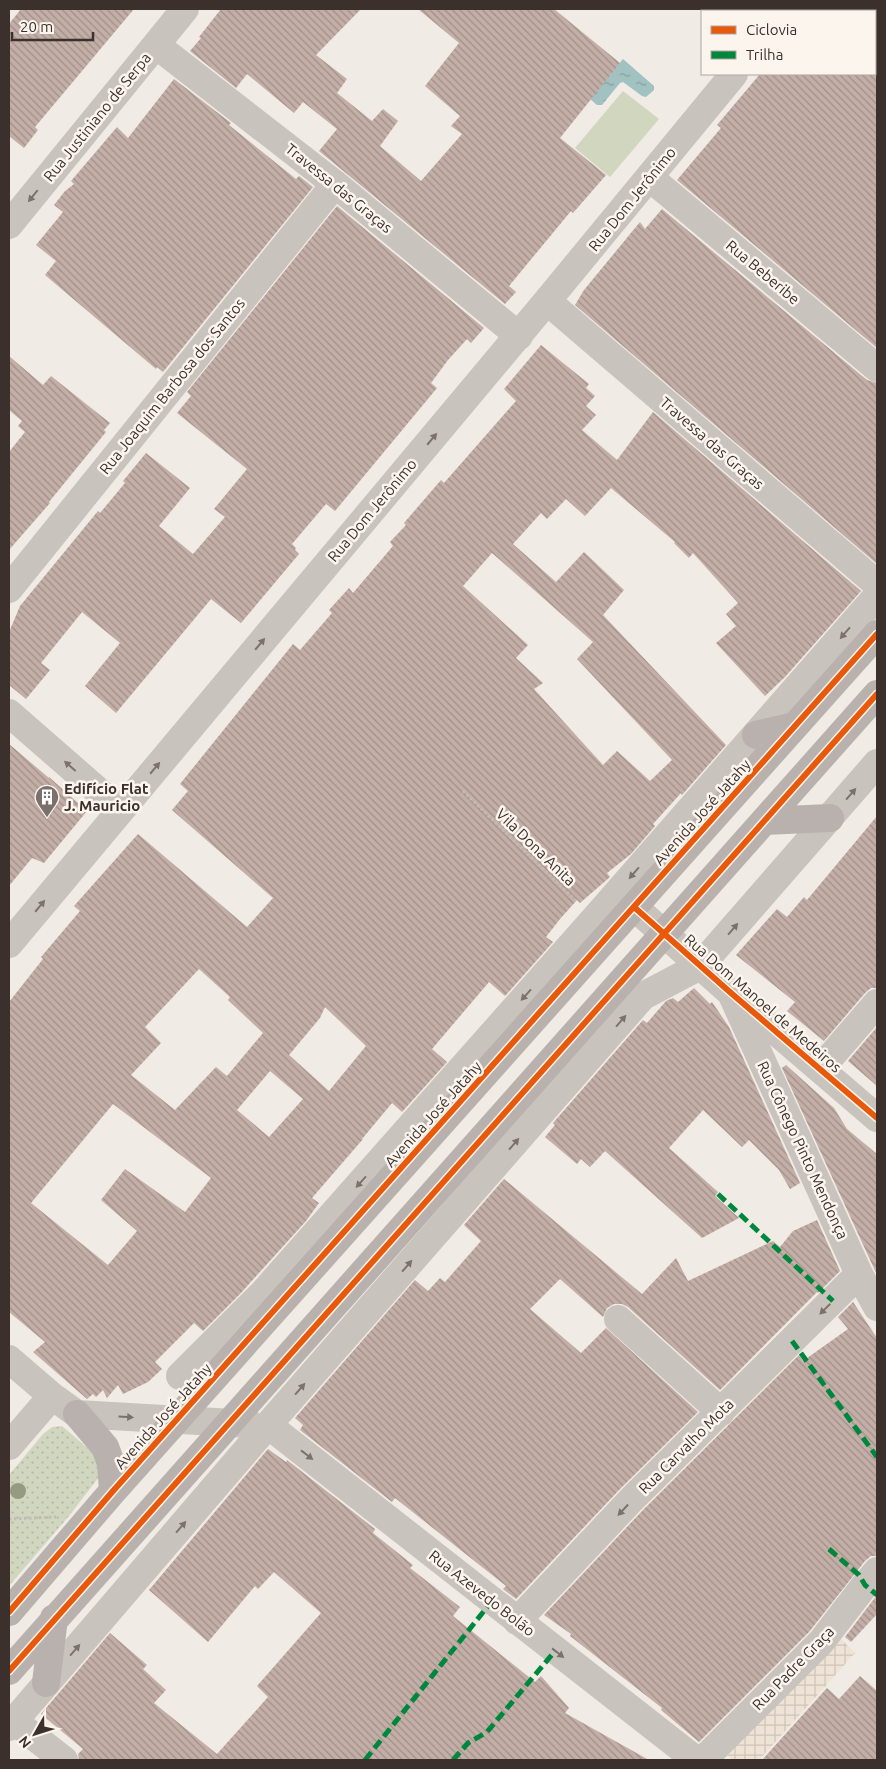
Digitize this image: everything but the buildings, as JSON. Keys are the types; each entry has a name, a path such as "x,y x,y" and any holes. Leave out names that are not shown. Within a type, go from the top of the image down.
{"main road":[{"name":"Avenida José Jatahy","path":"9,1612 176,1420 877,634"},
{"path":"9,1671 54,1618 877,694"},
{"path":"756,735 795,726"},
{"path":"764,821 830,818"},
{"path":"262,1294 263,1324"},
{"path":"77,1414 105,1447 111,1463 113,1491"},
{"path":"46,1683 54,1618"}],"street":[{"name":"Rua Justiniano de Serpa","path":"9,225 185,9"},
{"name":"Travessa das Graças","path":"156,45 335,184 519,336"},
{"name":"Rua Dom Jerônimo","path":"9,944 519,336 733,75"},
{"name":"Rua Beberibe","path":"649,177 877,368"},
{"name":"Rua Joaquim Barbosa dos Santos","path":"9,589 335,184"},
{"name":"Travessa das Graças","path":"547,301 877,584"},
{"name":"Avenida José Jatahy","path":"180,1376 262,1294 877,596"},
{"path":"9,713 120,810"},
{"path":"64,1760 12,1724 268,1425 643,996 700,966 877,763"},
{"name":"Rua Dom Manoel de Medeiros","path":"634,907 877,1118"},
{"name":"Rua Cônego Pinto Mendonça","path":"731,993 859,1274 877,1307"},
{"path":"820,1069 877,1003"},
{"name":"Rua Carvalho Mota","path":"517,1621 632,1499 859,1274"},
{"path":"618,1320 721,1412"},
{"path":"9,1359 52,1396 77,1414 268,1425"},
{"path":"9,1446 52,1396"},
{"name":"Rua Azevedo Bolão","path":"268,1425 696,1760"},
{"name":"Rua Padre Graça","path":"703,1760 821,1642 877,1571"}],"path":[{"path":"9,1519 59,1516"}],"green space":[{"path":"623,91 659,119 610,177 575,148"},
{"path":"62,1426 99,1458 102,1473 69,1516 9,1586 9,1475 43,1434 52,1427"}],"shaded area":[{"path":"834,1632 855,1653 759,1760 732,1760 722,1750"}],"water":[{"path":"623,59 654,86 654,90 646,97 642,96 623,82 620,83 602,105 597,105 590,99"}],"marked path":[{"path":"718,1194 833,1301"},
{"path":"792,1341 877,1457"},
{"path":"829,1549 859,1575 865,1585 877,1595"},
{"path":"365,1760 492,1601"},
{"path":"453,1760 468,1743 487,1732 555,1651"}],"cycle path":[{"path":"9,1612 113,1491 877,634"},
{"path":"9,1671 877,694"},
{"path":"634,907 877,1118"}],"place":[{"name":"Edifício Flat J. Mauricio","path":"47,818"}]}
